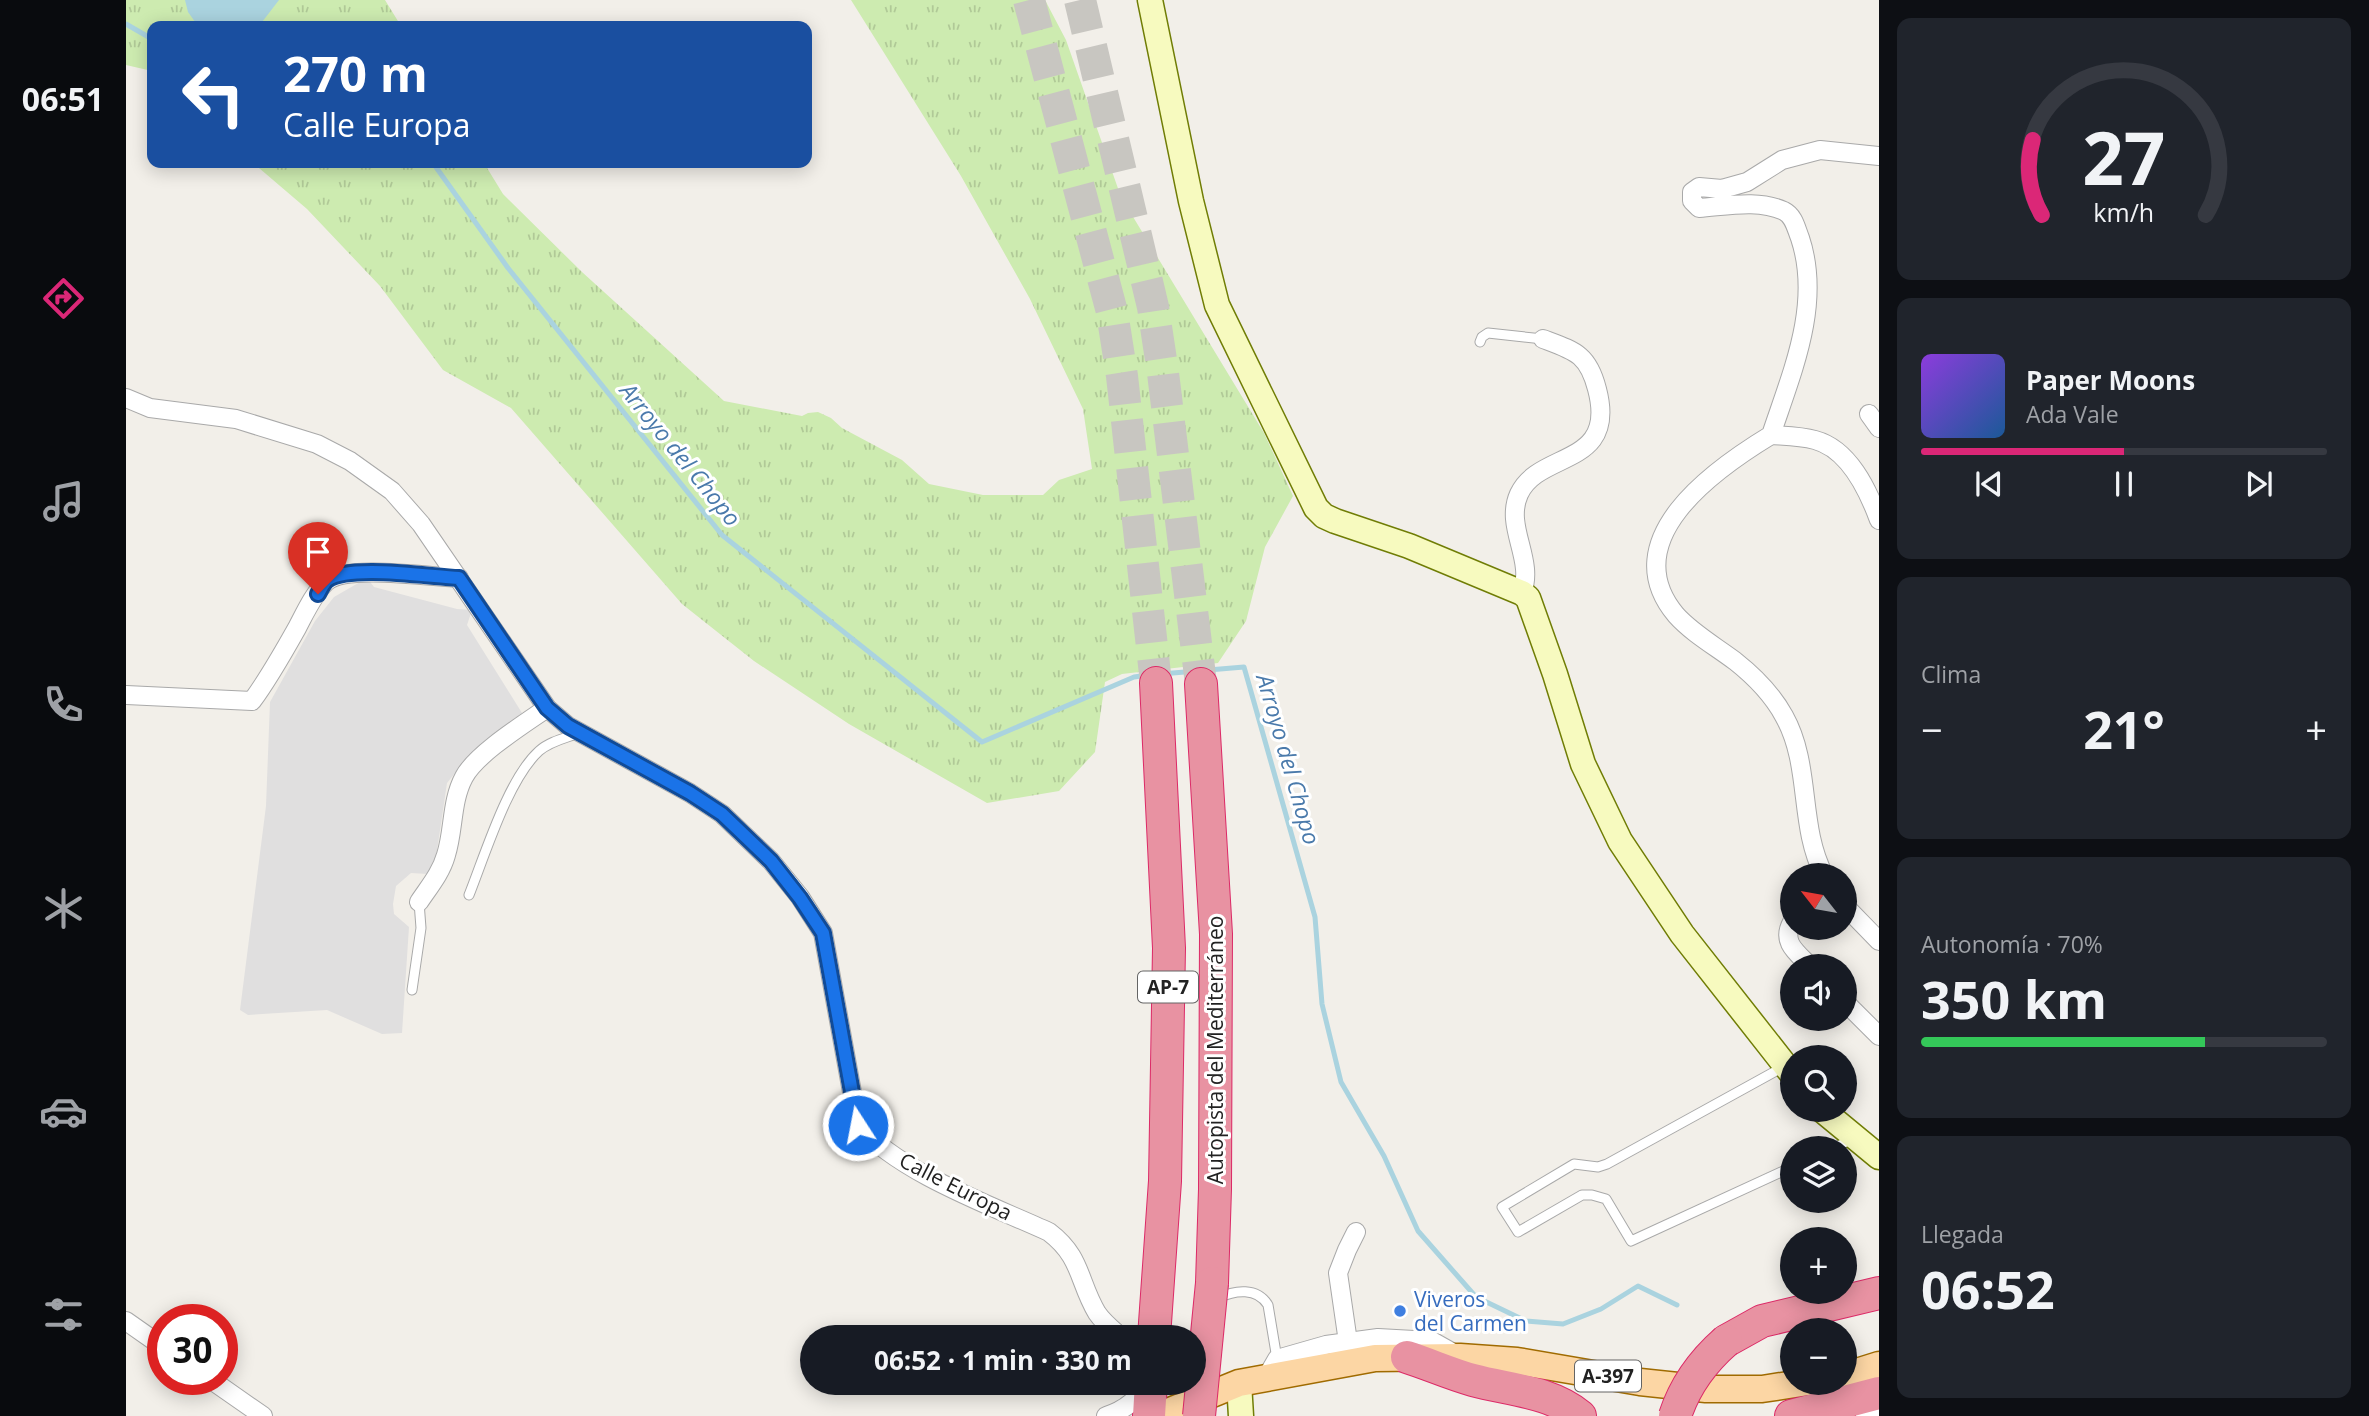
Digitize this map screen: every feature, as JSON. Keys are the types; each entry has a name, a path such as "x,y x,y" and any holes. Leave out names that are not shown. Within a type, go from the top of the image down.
{"highway":[{"name":"AP-7","path":"1155,1325 1165,1181 1168,948 1156,683"},
{"name":"Autopista del Mediterráneo","path":"1199,1416 1215,1189 1216,934 1202,684"},
{"path":"1675,1416 1690,1380 1727,1341 1762,1321 1879,1293"},
{"path":"1407,1357 1472,1380 1541,1395 1572,1409 1580,1416"},
{"path":"1791,1416 1879,1392"},
{"path":"1149,1416 1150,1395"}],"main road":[{"name":"A-397","path":"1158,1416 1271,1368 1375,1358 1460,1357 1517,1361 1640,1382 1706,1389 1780,1386"},
{"path":"1857,1372 1879,1365"}],"street":[{"path":"1150,0 1191,201 1217,304 1316,508 1324,516 1409,546 1522,593 1528,598 1583,764 1620,841 1682,934 1780,1060"},
{"path":"1771,435 1802,343 1807,287 1806,257 1793,219 1785,212 1757,203 1699,208 1692,201 1692,192 1699,187 1722,189 1747,182 1782,160 1820,150 1879,156"},
{"path":"1522,593 1527,579 1514,507 1520,491 1530,479 1573,457 1586,447 1595,435 1600,420 1601,404 1591,369 1584,359 1575,351 1542,338"},
{"name":"Calle Europa","path":"126,398 150,408 236,419 317,444 350,461 392,492 421,524 547,708 580,733 690,793 722,814 771,861 800,898 823,933 858,1125 872,1142 908,1165 1049,1232 1064,1243 1075,1259 1098,1313 1110,1325"},
{"path":"1818,863 1808,832 1804,781 1796,744 1785,717 1758,680 1676,615 1664,596 1658,578 1658,551 1676,511 1738,454 1771,435 1825,443 1862,482 1879,520"},
{"path":"126,695 252,701 270,677 327,580 346,574 379,571 410,576 459,578"},
{"path":"419,902 437,877 446,856 457,793 464,776 474,763 547,708"},
{"path":"1857,918 1879,941"},
{"path":"1787,940 1798,954"},
{"path":"1857,1014 1879,1036"},
{"path":"1857,1148 1879,1157"},
{"path":"1348,1342 1338,1273 1356,1232"},
{"path":"126,1321 147,1336"},
{"path":"1271,1368 1326,1345 1378,1338 1432,1341 1460,1357"},
{"path":"1206,1377 1239,1383 1241,1416"},
{"path":"233,1395 263,1416"},
{"path":"1106,1416 1117,1413 1140,1395"},
{"path":"1865,1416 1879,1409"}],"lane":[{"path":"1480,342 1488,333 1542,338"},
{"path":"469,895 511,793 529,764 540,750 580,733"},
{"path":"411,990 421,928 419,902"},
{"path":"1780,1074 1607,1164 1598,1167 1574,1164 1502,1207 1518,1231 1582,1195 1598,1196 1606,1199 1631,1241 1780,1173"},
{"path":"1207,1295 1249,1292 1261,1296 1268,1305 1271,1368"}],"shaded area":[{"path":"367,578 374,587 457,609 472,610 467,625 522,713 473,751 447,783 435,864 427,874 411,873 396,886 394,914 409,927 402,1033 382,1034 327,1010 248,1015 240,1010 266,806 270,702 315,621 334,597"}],"green space":[{"path":"126,0 385,0 398,21 147,21 147,70 126,65"},
{"path":"851,0 1045,0 1066,40 1121,197 1264,433 1293,496 1265,547 1246,621 1218,663 1122,674 1105,682 1095,752 1059,791 987,803 849,724 754,661 682,604 511,408 443,370 380,286 307,209 259,168 487,168 503,194 582,272 724,401 802,416 818,412 902,460 929,484 983,495 1043,495 1059,480 1092,469 1083,409 1030,299 961,176"}],"water":[{"path":"185,0 279,0 263,21 194,21 188,12"}],"waterway":[{"name":"Arroyo del Chopo","path":"126,24 147,36"},
{"name":"Arroyo del Chopo","path":"437,168 508,268 722,535 982,742 1134,677 1148,675"},
{"name":"Arroyo del Chopo","path":"1161,674 1244,667 1315,917 1322,1004 1341,1082 1384,1156 1418,1231 1476,1297 1526,1321 1563,1324 1601,1309 1638,1286 1677,1305"}],"tunnel":[{"path":"1029,0 1112,312 1122,376 1156,683"},
{"path":"1080,0 1153,307 1201,684"}],"place":[{"name":"Viveros del Carmen","path":"1400,1311"}],"route":[{"path":"318,594 327,580 346,574 379,571 410,576 459,578 547,708 568,726 690,793 722,814 771,861 823,933 858,1125"}]}
